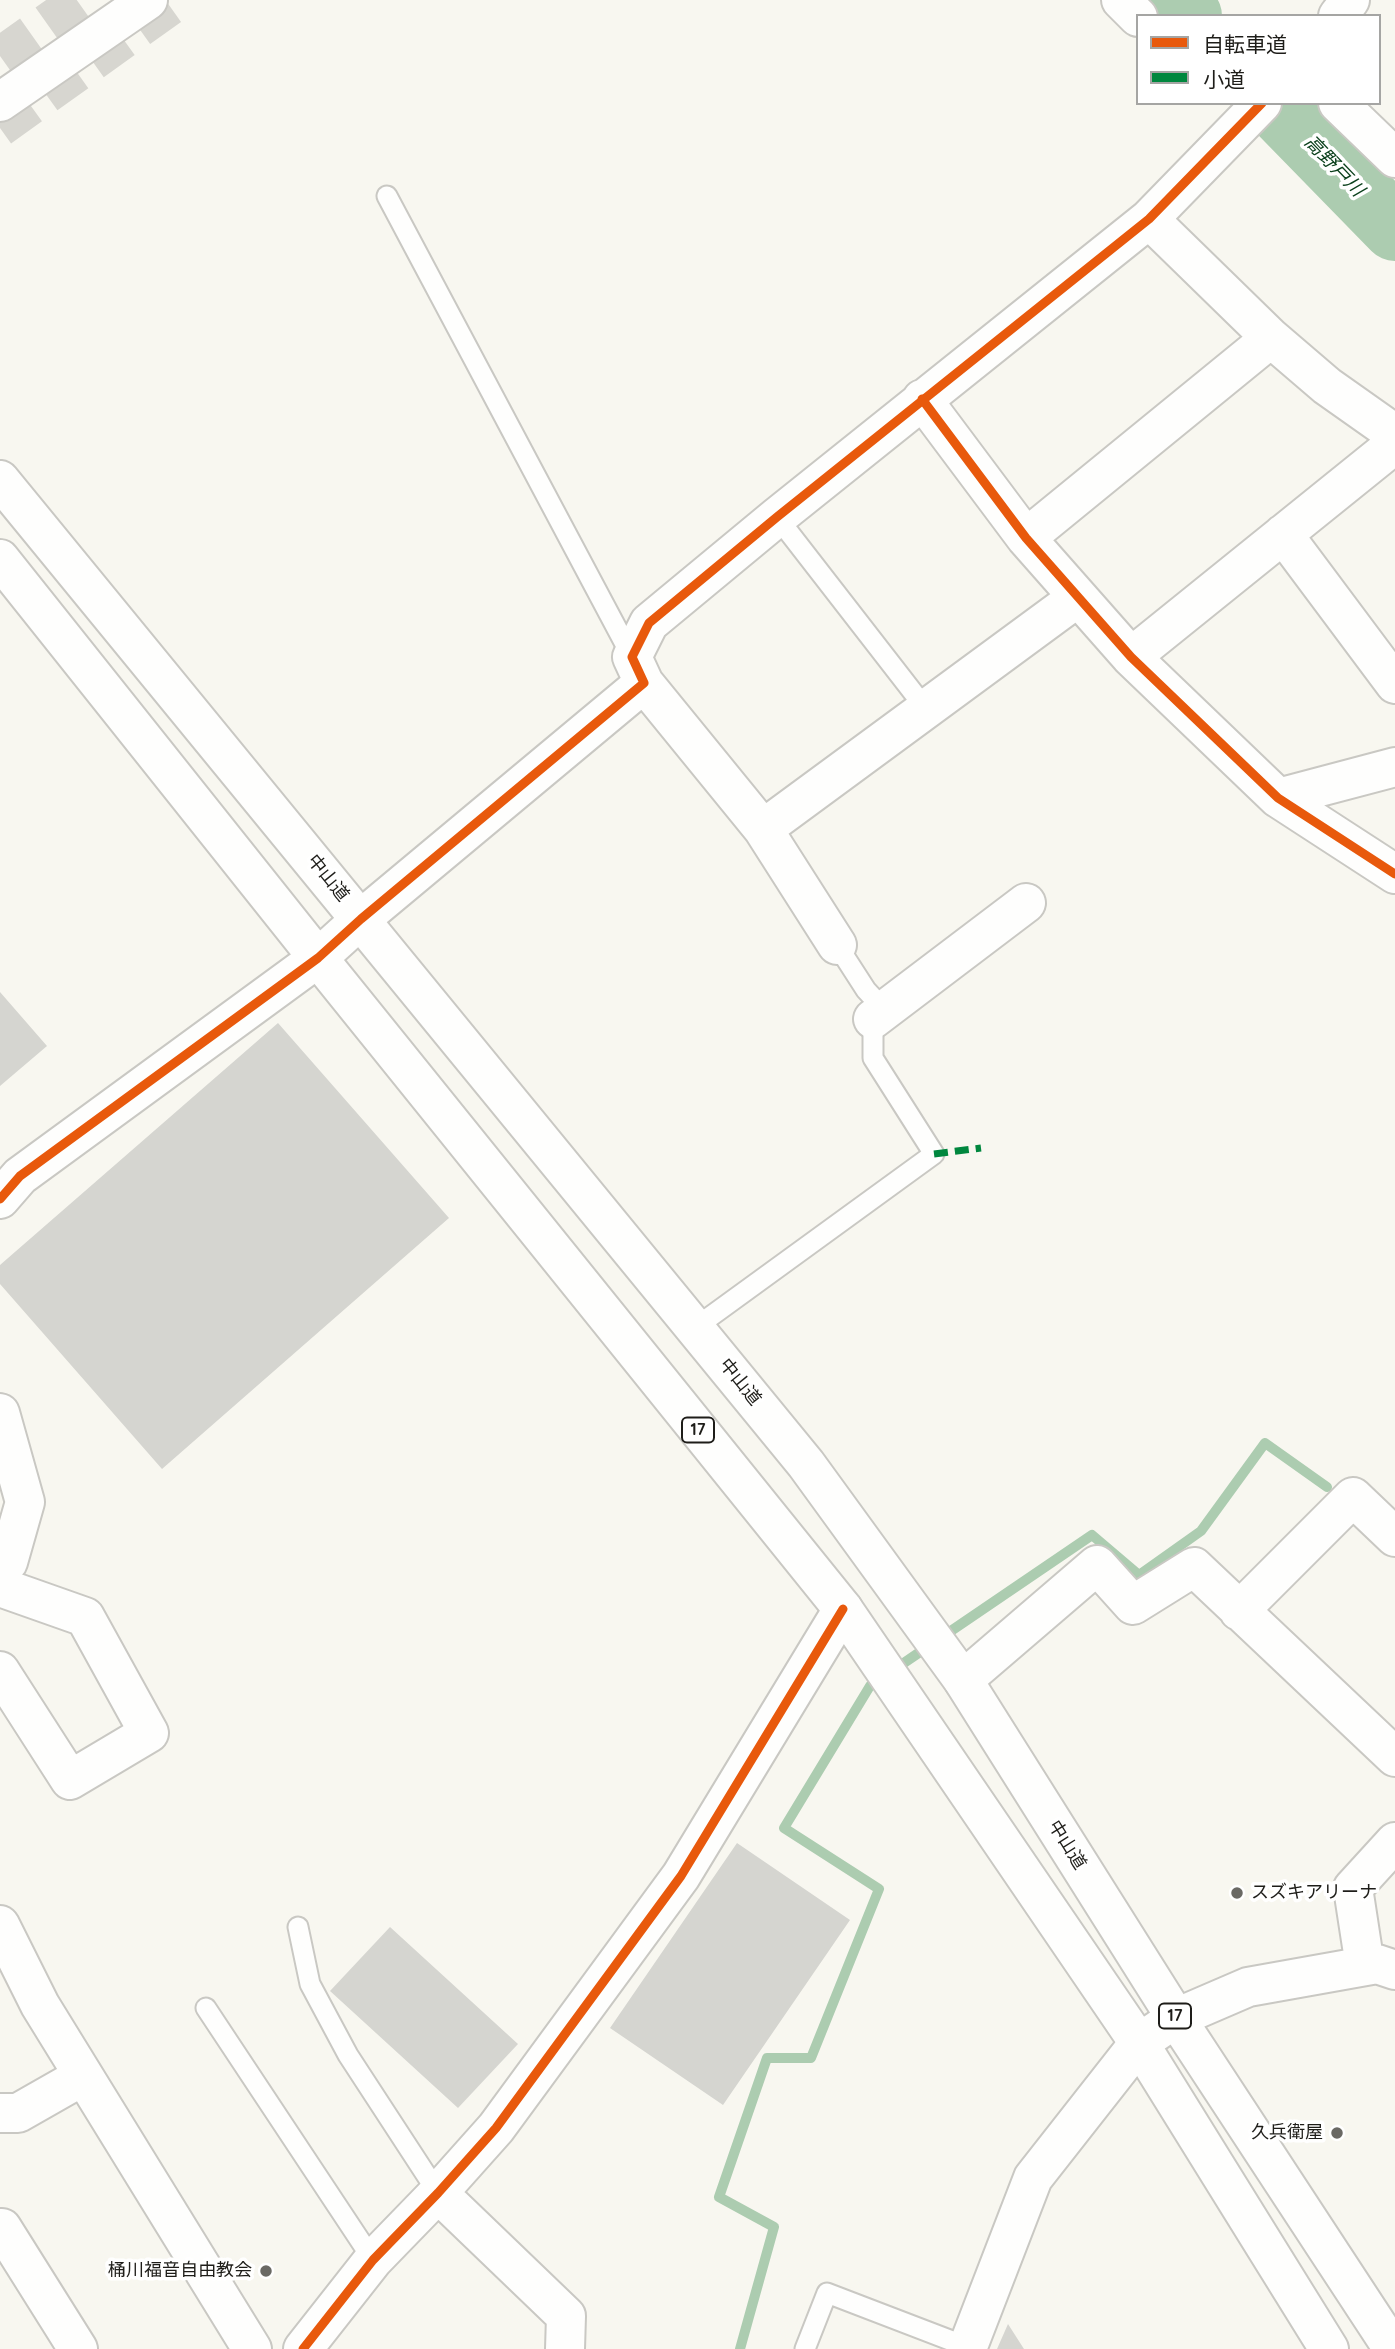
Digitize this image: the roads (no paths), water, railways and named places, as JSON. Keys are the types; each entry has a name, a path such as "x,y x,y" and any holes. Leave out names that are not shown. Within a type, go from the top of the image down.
{"main road":[{"path":"0,102 148,0"},
{"path":"1121,0 1136,15"},
{"path":"1340,105 1395,158"},
{"path":"0,1199 20,1176 318,958 638,670 649,622 922,399 1149,219 1244,109"},
{"path":"1149,219 1271,338 1327,386 1395,434"},
{"path":"1026,538 1271,338"},
{"path":"922,399 1026,538 1131,657 1278,798 1395,874"},
{"path":"1131,657 1395,444"},
{"name":"中山道","path":"0,480 806,1464 962,1680 1176,2018 1393,2349"},
{"path":"1283,534 1395,684"},
{"name":"17","path":"0,559 318,958 844,1609 1139,2043 1329,2349"},
{"path":"763,829 1077,598"},
{"path":"638,670 763,829 837,946"},
{"path":"1278,798 1395,767"},
{"path":"873,1019 1026,903"},
{"path":"0,1413 25,1502 8,1562 0,1570"},
{"path":"1240,1611 1353,1497 1395,1537"},
{"path":"962,1680 1097,1565 1133,1605 1194,1567 1395,1758"},
{"path":"0,1587 85,1617 149,1733 70,1780 0,1671"},
{"path":"303,2349 373,2260 496,2128 681,1876 844,1609"},
{"path":"967,2348 1033,2178 1139,2043 1176,2018 1248,1987 1380,1968 1353,1888 1395,1842"},
{"path":"0,1925 40,2005 252,2349"},
{"path":"0,2113 18,2113 83,2076"},
{"path":"438,2193 566,2316 565,2349"},
{"path":"0,2229 2,2228 78,2349"}],"lane":[{"path":"387,196 638,670"},
{"path":"777,517 926,709"},
{"path":"696,1327 934,1154 873,1058 873,1019 878,1003 866,990 837,946"},
{"path":"298,1927 310,1984 348,2055 438,2193"},
{"path":"206,2008 373,2260"},
{"path":"805,2349 827,2293 967,2348"}],"waterway":[{"name":"高野戸川","path":"1174,0 1187,14"},
{"name":"高野戸川","path":"1275,105 1395,228"},
{"path":"740,2349 774,2227 719,2197 767,2058 811,2058 879,1889 784,1828 870,1686 1092,1535 1139,1575 1201,1531 1265,1443 1327,1487"}],"tunnel":[{"path":"0,56 79,0"},
{"path":"0,128 179,0"}],"place":[{"name":"スズキアリーナ","path":"1237,1893"},
{"name":"久兵衛屋","path":"1337,2133"},
{"name":"桶川福音自由教会","path":"266,2271"}]}
